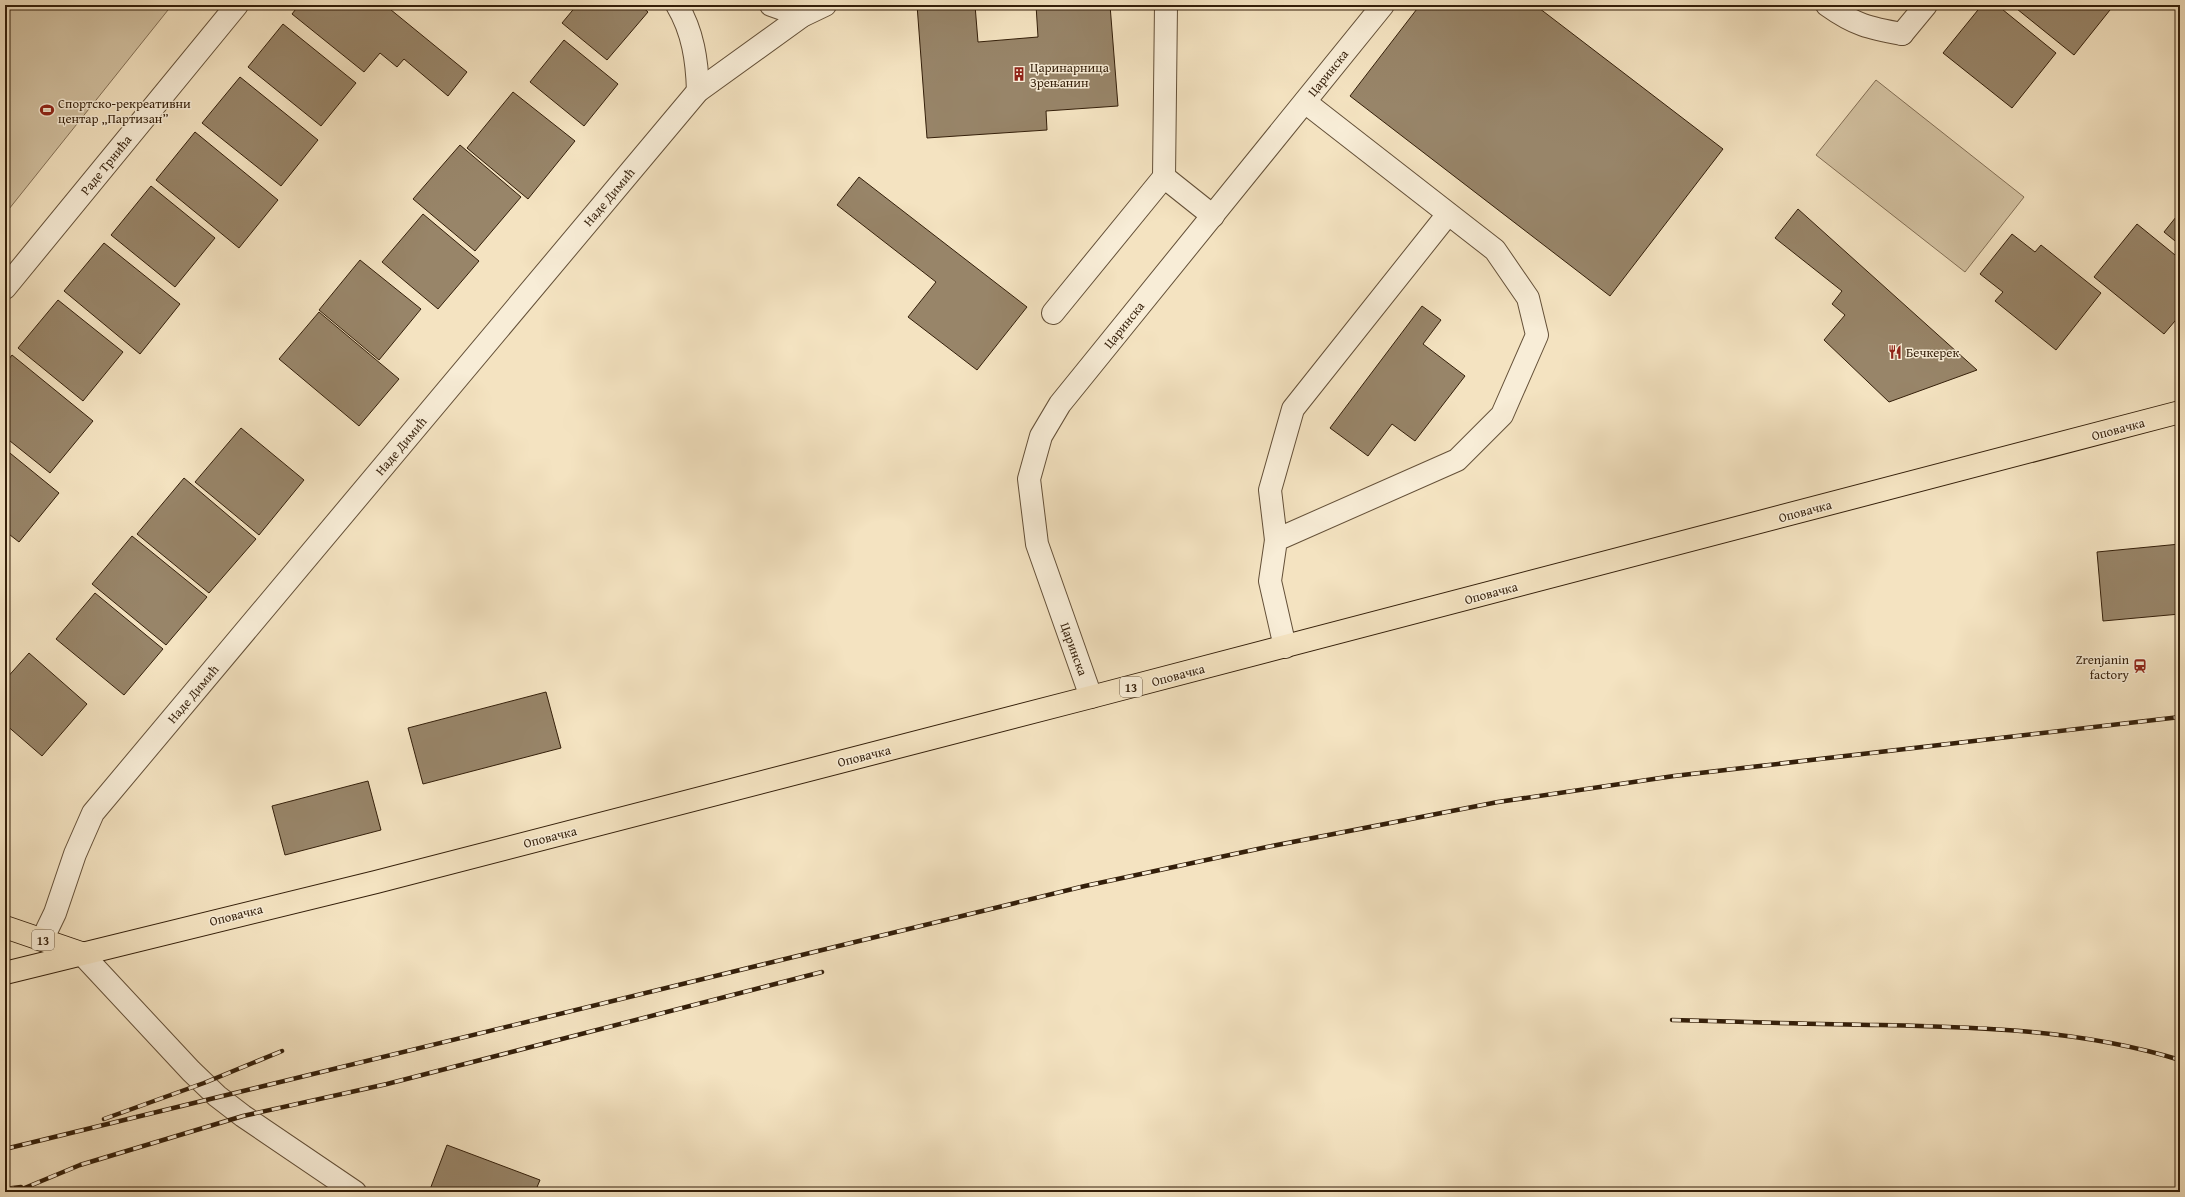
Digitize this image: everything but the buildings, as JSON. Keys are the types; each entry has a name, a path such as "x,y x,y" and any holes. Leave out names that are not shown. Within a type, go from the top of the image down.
{"main road":[{"name":"Оповачка","path":"81,953 391,878 1285,647 2180,412"},
{"name":"13","path":"5,927 81,953"},
{"name":"13","path":"5,973 81,953"}],"street":[{"name":"Раде Трнића","path":"5,288 237,5"},
{"path":"676,5 686,20 697,58 698,91"},
{"path":"771,5 802,16"},
{"name":"Наде Димић","path":"42,940 55,913 75,854 93,813 698,91 802,16 825,5"},
{"path":"1053,313 1164,177 1166,5"},
{"name":"Царинска","path":"1091,697 1037,544 1029,479 1041,436 1060,404 1383,5"},
{"path":"1827,5 1843,16 1866,28 1902,34 1926,5"},
{"path":"1276,540 1457,460 1502,415 1537,335 1528,298 1494,250 1305,102"},
{"path":"1164,177 1213,216"},
{"path":"1285,647 1270,581 1276,540 1270,490 1293,409 1448,214"},
{"path":"81,953 191,1071 217,1096 243,1116 355,1192"}],"shaded area":[{"name":"Спортско-рекреативни центар „Партизан”","path":"5,5 172,5 5,214"},
{"path":"1876,80 2024,197 1965,272 1816,155"}],"railway":[{"path":"5,1149 1085,886 1267,847 1498,802 1674,776 2180,717"},
{"path":"15,1192 80,1165 243,1116 387,1084 822,972"},
{"path":"1672,1020 1994,1029 2069,1036 2106,1042 2180,1060"},
{"path":"104,1119 204,1083 282,1051"},
{"path":"5,1189 21,1187"}],"place":[{"name":"Царинарница Зрењанин","path":"1019,74"},
{"name":"Спортско-рекреативни центар „Партизан”","path":"47,110"},
{"name":"Бечкерек","path":"1895,352"},
{"name":"Zrenjanin factory","path":"2140,666"}]}
